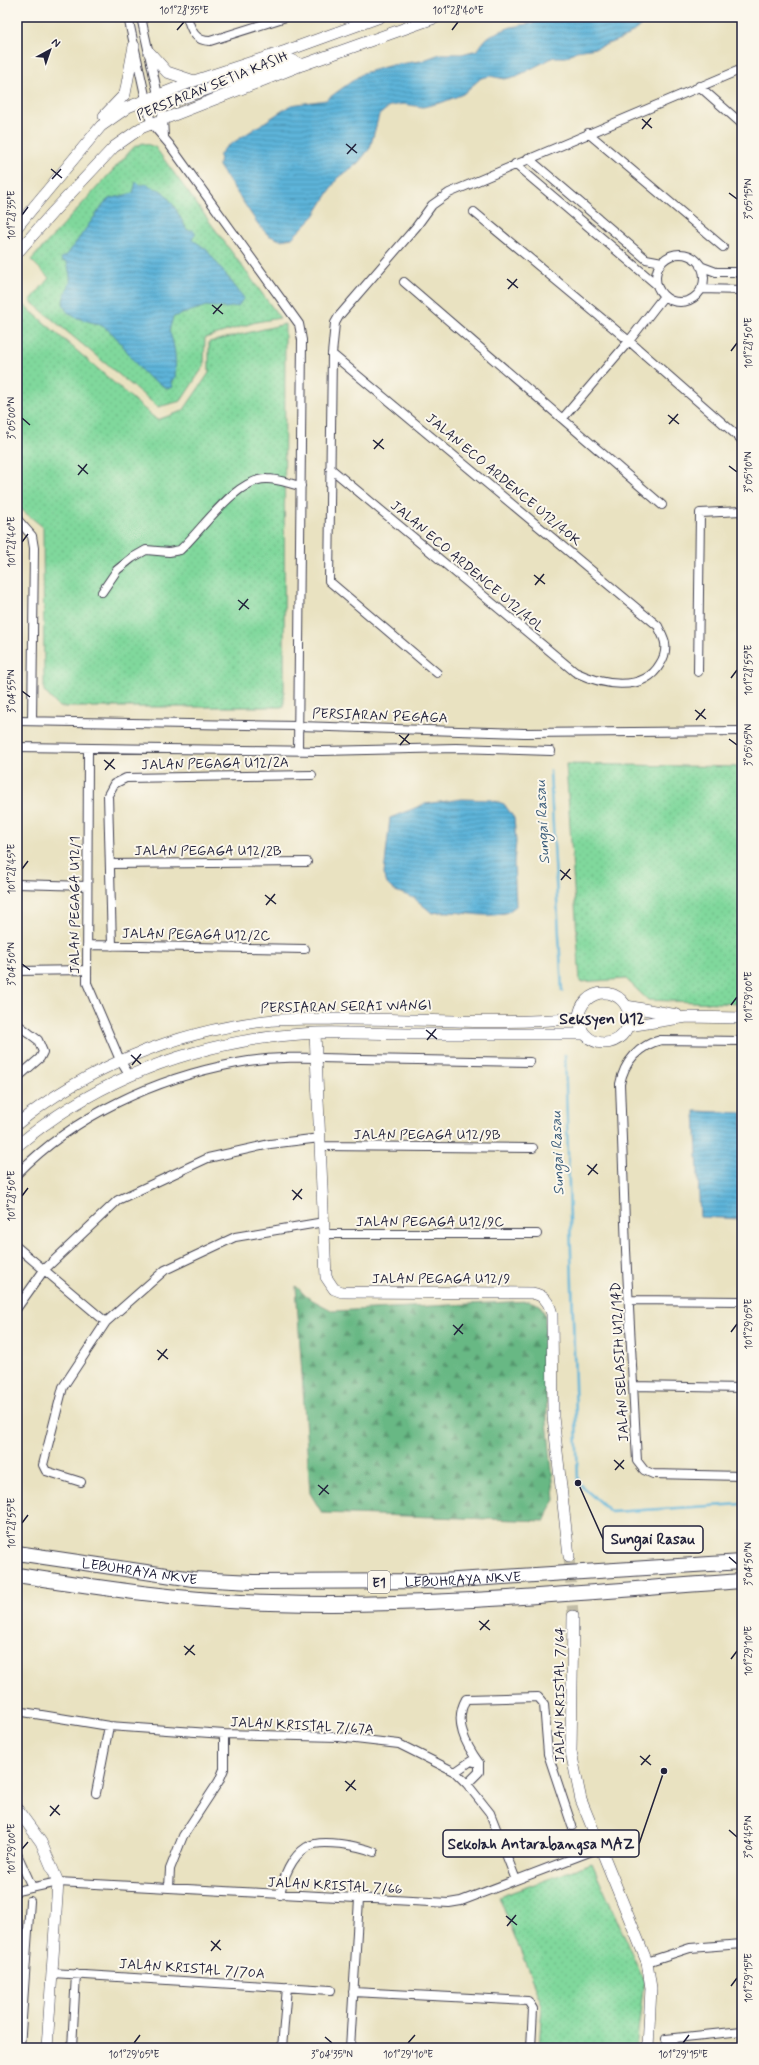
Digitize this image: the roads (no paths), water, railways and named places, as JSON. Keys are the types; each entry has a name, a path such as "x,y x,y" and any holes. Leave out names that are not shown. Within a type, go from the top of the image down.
{"highway":[{"name":"LEBUHRAYA NKVE","path":"17,1553 193,1579 261,1582 441,1581 742,1562"},
{"name":"LEBUHRAYA NKVE","path":"17,1575 190,1599 272,1603 440,1602 742,1581"}],"street":[{"path":"128,17 151,123 164,137 299,324 302,340 298,750"},
{"path":"140,17 162,118 164,137"},
{"path":"187,17 190,28 198,39 210,42 286,17"},
{"name":"PERSIARAN SETIA KASIH","path":"158,101 194,81 286,51 380,17"},
{"name":"PERSIARAN SETIA KASIH","path":"17,253 114,147 128,136 151,123 302,65 437,17"},
{"path":"101,126 104,117 125,94 134,46"},
{"path":"148,52 167,72 194,81"},
{"path":"146,100 155,105 158,101 292,60 302,65"},
{"path":"437,674 329,581 332,354 336,323 339,316 416,227 432,205 449,193 528,158 742,69"},
{"path":"699,86 742,124"},
{"name":"PERSIARAN SETIA KASIH","path":"17,227 101,126 128,107 146,100"},
{"path":"588,133 723,247"},
{"path":"528,158 646,259 662,262"},
{"path":"515,164 657,284 664,296 674,301 686,301 697,294 703,278 700,266"},
{"path":"474,212 629,341 742,440"},
{"path":"657,284 656,272 662,262 667,258 679,254 691,257 700,266 716,272 742,272"},
{"path":"404,282 662,505"},
{"path":"700,289 742,290"},
{"path":"563,418 629,341 664,296"},
{"name":"JALAN ECO ARDENCE U12/40K","path":"332,354 658,626"},
{"name":"JALAN ECO ARDENCE U12/40L","path":"330,468 575,672 592,680 606,683 638,682 648,678 657,669 664,658 665,644 658,626"},
{"path":"102,592 117,570 132,558 146,550 169,552 180,550 233,493 247,484 267,479 301,486"},
{"path":"698,672 700,513 742,511"},
{"path":"17,519 32,536 34,548 32,721"},
{"name":"PERSIARAN PEGAGA","path":"17,721 298,726 524,733 742,731"},
{"path":"17,747 88,749 298,750 456,748 550,751"},
{"name":"JALAN PEGAGA U12/1","path":"88,749 87,983 120,1060 129,1075"},
{"name":"JALAN PEGAGA U12/2A","path":"110,864 108,795 114,784 119,781 126,778 312,775"},
{"name":"JALAN PEGAGA U12/2B","path":"110,864 307,862"},
{"path":"110,864 112,946"},
{"path":"17,884 87,886"},
{"name":"JALAN PEGAGA U12/2C","path":"86,945 305,949"},
{"path":"17,971 87,970"},
{"path":"626,1006 628,1012 628,1026 619,1038 605,1044 597,1043 584,1034 578,1018 583,1003 597,994 613,995 626,1006 688,1017 742,1018"},
{"path":"628,1026 688,1017"},
{"name":"PERSIARAN SERAI WANGI","path":"17,1124 71,1087 120,1060 222,1028 266,1021 390,1018 541,1022 578,1018"},
{"path":"17,1024 38,1040 43,1052 40,1058 17,1078"},
{"name":"PERSIARAN SERAI WANGI","path":"17,1146 43,1124 68,1108 129,1075 182,1056 226,1044 268,1037 315,1033 584,1034"},
{"name":"JALAN PEGAGA U12/9","path":"315,1033 326,1277 334,1289 342,1292 532,1293 545,1299 552,1314 553,1417 569,1556"},
{"name":"JALAN SELASIH U12/14D","path":"742,1041 661,1040 650,1042 628,1062 622,1073 620,1084 636,1457 644,1470 653,1474 742,1476"},
{"path":"17,1174 72,1128 118,1102 182,1076 238,1063 316,1058 530,1062"},
{"name":"JALAN PEGAGA U12/9B","path":"17,1308 44,1270 118,1200 208,1158 270,1144 320,1142 534,1148"},
{"path":"81,1482 46,1471 43,1466 64,1387 106,1322 165,1270 194,1255 235,1238 324,1222"},
{"name":"JALAN PEGAGA U12/9C","path":"324,1234 537,1234"},
{"path":"17,1247 106,1322"},
{"path":"629,1300 742,1301"},
{"path":"634,1386 742,1388"},
{"name":"JALAN KRISTAL 7/64","path":"574,1616 571,1752 581,1800 647,1962 651,1988 648,2048"},
{"path":"467,1784 479,1772 479,1763 467,1746 462,1734 462,1714 466,1699 538,1697 544,1704 548,1754 572,1826"},
{"name":"JALAN KRISTAL 7/67A","path":"17,1711 109,1726 224,1734 338,1737 399,1744 455,1772 467,1784 490,1813 516,1880"},
{"path":"96,1792 109,1726"},
{"path":"170,1888 170,1869 183,1836 220,1781 224,1769 224,1734"},
{"path":"455,1772 471,1760 479,1763"},
{"path":"17,1809 41,1842 58,1882 47,2048"},
{"path":"280,1895 282,1882 287,1870 306,1847 316,1843 323,1843 358,1847 374,1852"},
{"name":"JALAN KRISTAL 7/66","path":"17,1891 58,1882 449,1903 461,1901 600,1848"},
{"path":"17,1854 32,1887"},
{"path":"350,2048 359,1899"},
{"path":"20,2048 30,1901"},
{"path":"647,1962 690,1948 742,1944"},
{"name":"JALAN KRISTAL 7/70A","path":"52,1973 331,1990"},
{"path":"72,2048 76,1974"},
{"path":"282,2048 287,1988"},
{"path":"353,1992 526,2000 531,2003 533,2009 531,2048"},
{"path":"666,2039 742,2031"}],"water":[{"path":"554,17 651,17 628,36 597,48 576,51 566,57 554,57 517,76 505,79 490,76 481,78 463,94 443,102 423,107 403,104 390,106 379,115 370,148 358,163 337,179 314,216 292,238 280,240 268,235 258,224 219,166 220,154 225,148 291,105 326,100 363,73 392,65 421,61 440,54 462,54 477,50 491,35 511,27 544,21"},
{"path":"136,182 141,185 147,184 151,187 159,189 167,196 187,230 193,230 196,233 192,238 193,240 206,249 244,298 238,306 225,308 206,306 173,317 169,331 175,354 175,378 171,381 173,387 168,389 148,377 113,334 106,328 69,314 63,303 70,283 70,278 67,262 62,261 61,258 67,255 105,202 109,199 133,193"},
{"path":"462,799 492,800 504,804 514,818 516,842 514,863 516,906 509,911 496,915 450,912 432,913 414,898 393,890 387,884 384,874 390,818 425,804"},
{"path":"695,1111 742,1113 742,1219 700,1217"}],"waterway":[{"name":"Sungai Rasau","path":"550,771 562,991"},
{"name":"Sungai Rasau","path":"565,1055 578,1483 611,1512 742,1504"}],"tunnel":[{"path":"569,1556 573,1616"}],"place":[{"name":"Sungai Rasau","path":"578,1483"},
{"name":"Sekolah Antarabangsa MAZ","path":"664,1771"}],"district":[{"name":"Seksyen U12","path":"602,1018"}]}
